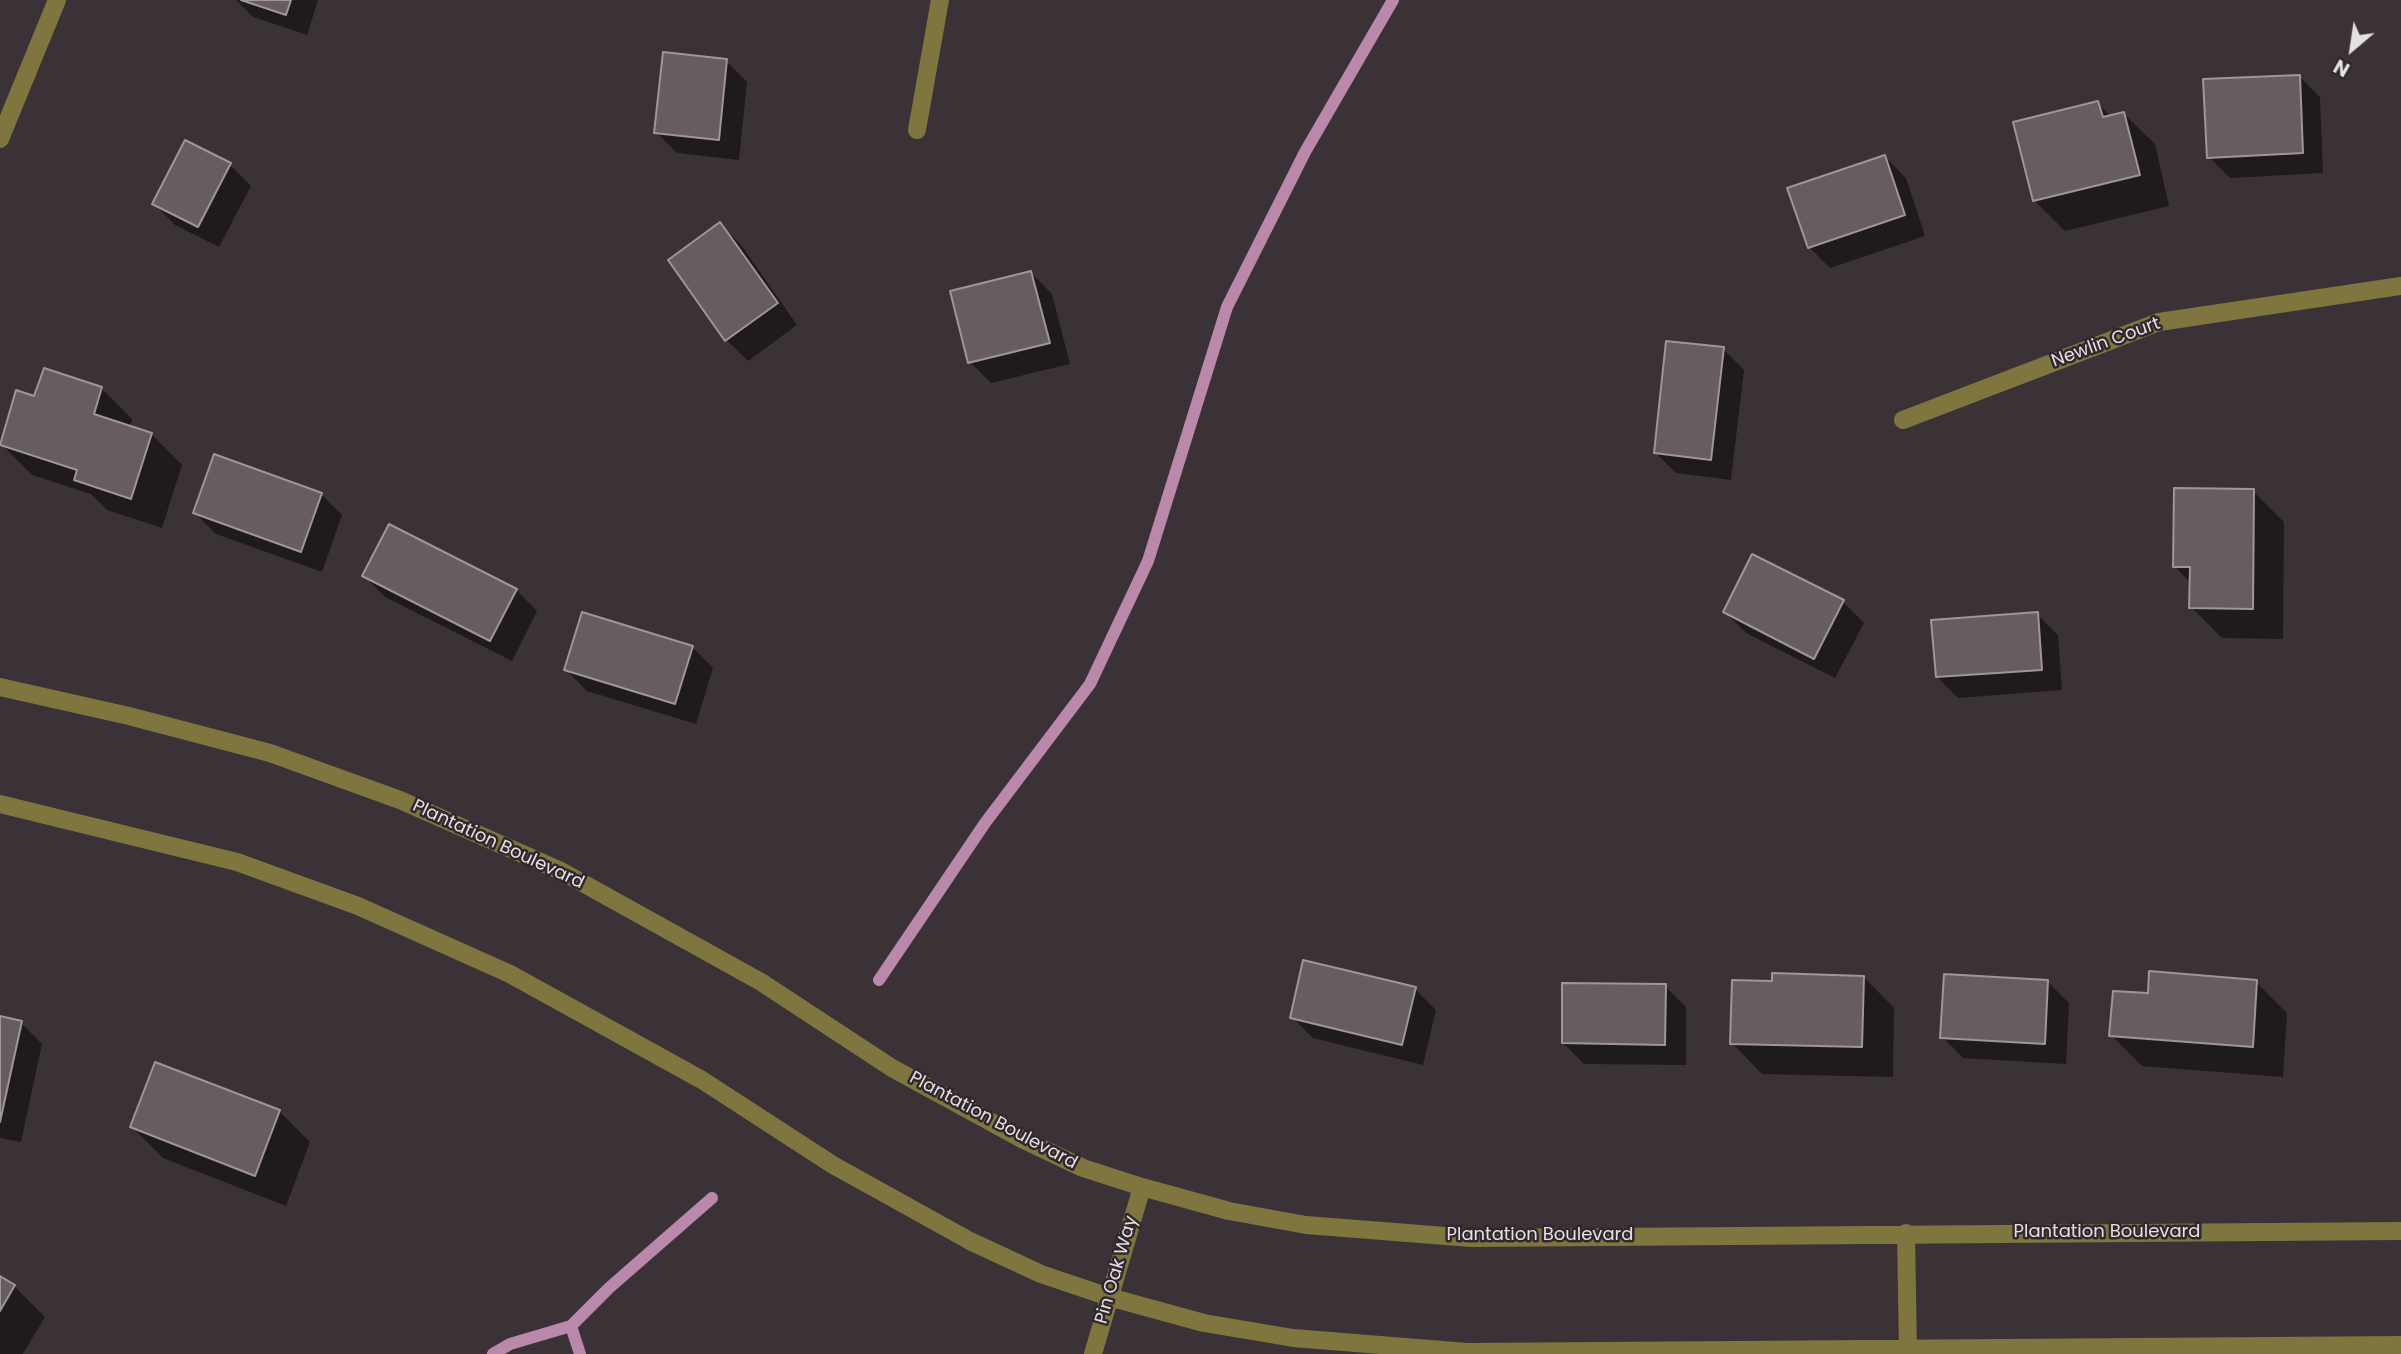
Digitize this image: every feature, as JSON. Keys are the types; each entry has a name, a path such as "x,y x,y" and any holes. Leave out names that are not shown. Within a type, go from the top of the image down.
{"street":[{"path":"0,139 57,0"},
{"path":"917,130 940,0"},
{"name":"Newlin Court","path":"1903,421 2159,322 2401,286"},
{"name":"Plantation Boulevard","path":"0,687 129,716 270,753 400,800 561,871 761,982 892,1068 1022,1139 1083,1168 1229,1211 1306,1225 1471,1238 2401,1231"},
{"path":"0,804 237,862 358,906 510,974 702,1080 833,1165 970,1241 1041,1274 1109,1297 1204,1323 1293,1338 1467,1352 1908,1351 2401,1345"},
{"name":"Pin Oak Way","path":"1094,1354 1142,1187"},
{"path":"1906,1233 1908,1351"}],"building":[{"path":"241,0 291,0 286,15"},
{"path":"663,52 727,59 719,140 654,133"},
{"path":"2300,75 2303,153 2207,158 2203,79"},
{"path":"2098,101 2103,117 2124,112 2140,175 2033,201 2013,122"},
{"path":"185,140 231,163 198,227 152,204"},
{"path":"1885,155 1905,215 1808,248 1787,188"},
{"path":"720,222 778,303 725,341 668,260"},
{"path":"1031,271 1050,343 968,363 950,291"},
{"path":"1666,341 1724,347 1711,460 1654,453"},
{"path":"44,368 102,387 94,414 152,433 131,499 74,480 77,470 0,445 16,390 34,396"},
{"path":"214,454 322,493 301,552 193,513"},
{"path":"2174,488 2254,489 2253,609 2189,608 2190,567 2173,567"},
{"path":"389,524 517,589 490,641 362,576"},
{"path":"1752,554 1844,600 1814,659 1723,612"},
{"path":"582,612 693,646 675,704 564,670"},
{"path":"2038,612 2042,670 1936,677 1931,620"},
{"path":"1303,960 1416,987 1402,1045 1290,1018"},
{"path":"2149,971 2257,980 2253,1047 2109,1036 2113,991 2148,993"},
{"path":"1772,973 1864,976 1862,1047 1730,1044 1732,980 1772,981"},
{"path":"1944,974 2048,980 2045,1044 1940,1038"},
{"path":"1562,983 1666,984 1665,1045 1562,1043"},
{"path":"0,1016 22,1021 0,1122"},
{"path":"155,1062 280,1110 255,1176 130,1127"},
{"path":"0,1276 15,1285 0,1311"}],"waterway":[{"path":"879,980 985,823 1090,684 1148,561 1227,307 1305,152 1393,0"},
{"path":"493,1354 510,1344 571,1326 609,1288 712,1198"},
{"path":"571,1326 580,1354"}]}
